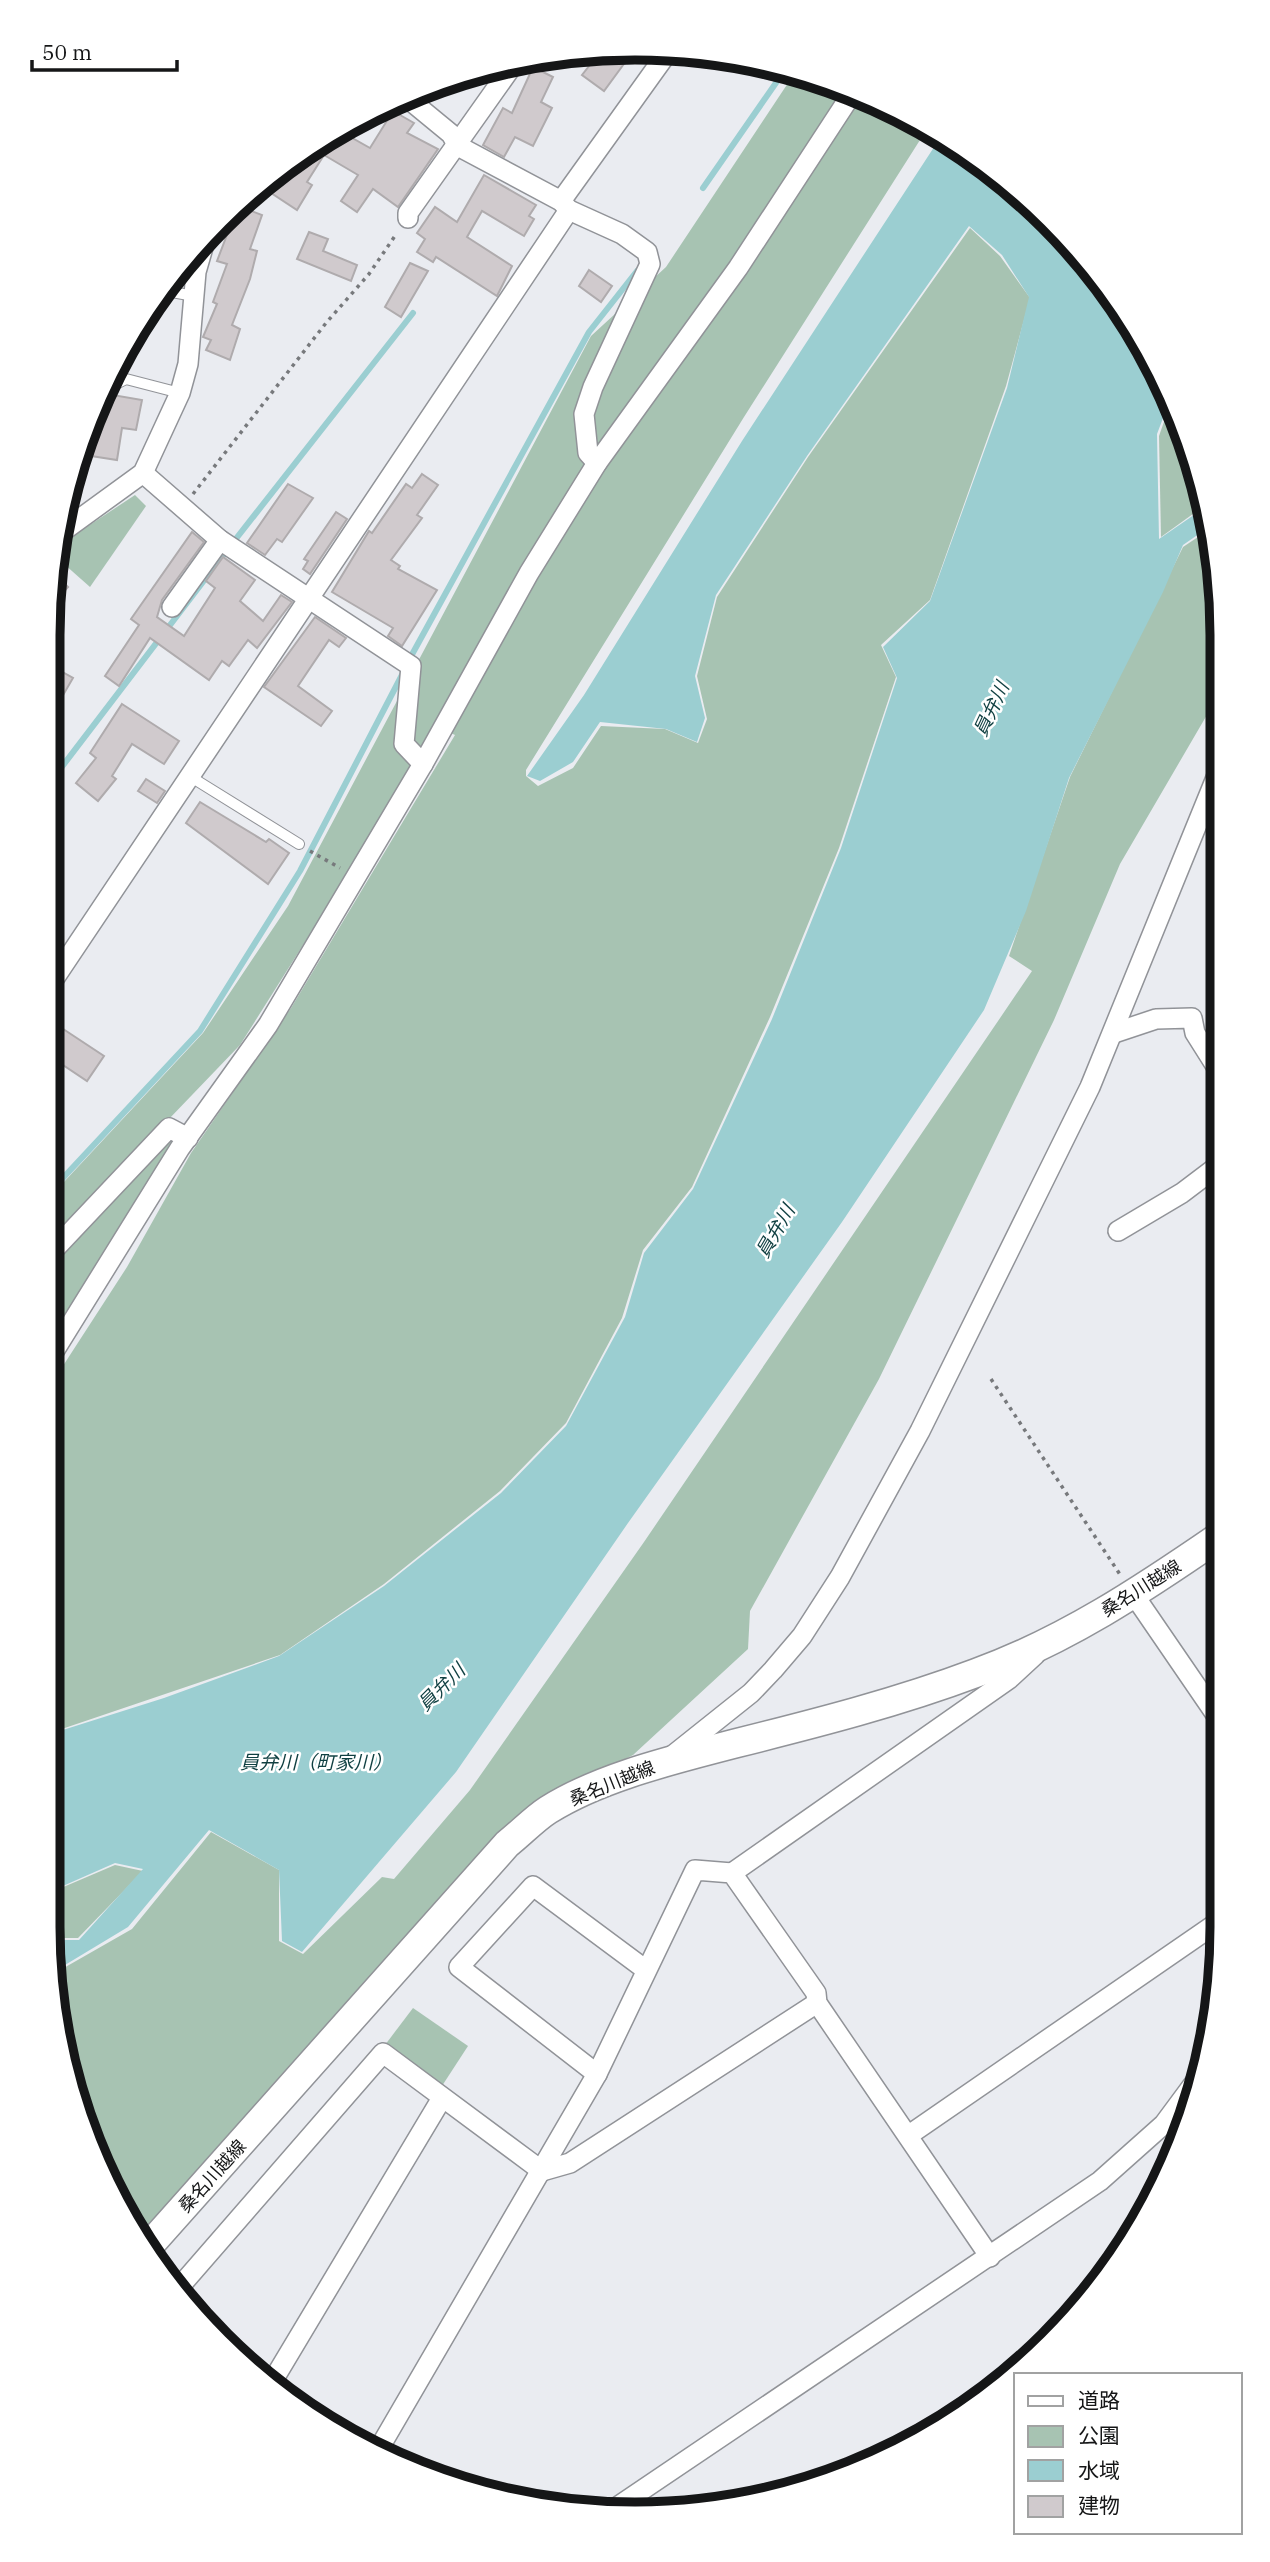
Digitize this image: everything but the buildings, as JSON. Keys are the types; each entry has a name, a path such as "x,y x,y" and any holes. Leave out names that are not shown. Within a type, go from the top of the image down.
{"main road":[{"name":"桑名川越線","path":"153,2242 507,1844 548,1810 597,1787 663,1763 829,1720 976,1673 1048,1644 1134,1595 1210,1543"}],"street":[{"path":"60,970 191,777 662,61"},
{"path":"408,218 408,213 506,75"},
{"path":"60,1342 188,1138 268,1025 423,764 529,573 597,463 738,268 848,100"},
{"path":"414,103 452,134 458,146 565,206 622,234 647,252 650,264 593,387 584,414 588,453 597,463"},
{"path":"70,526 143,473 180,393 188,364 196,272 200,259"},
{"path":"143,473 220,540 406,663 404,744 423,764"},
{"path":"172,607 220,540"},
{"path":"663,1763 751,1693 802,1636 840,1577 920,1431 1114,1033 1210,793"},
{"path":"1114,1033 1156,1019 1192,1018 1195,1033 1210,1057"},
{"path":"60,1243 169,1128 188,1138"},
{"path":"1118,1231 1182,1193 1210,1172"},
{"path":"1134,1595 1210,1706"},
{"path":"382,2444 597,2074 695,1870 732,1873 1009,1679 1048,1644"},
{"path":"732,1873 816,1993 817,2003 990,2257"},
{"path":"597,2074 459,1967 533,1886 646,1970"},
{"path":"909,2135 1210,1928"},
{"path":"542,2171 570,2163 817,2003"},
{"path":"183,2283 383,2053 542,2171"},
{"path":"276,2376 442,2098"},
{"path":"625,2502 990,2257 1100,2181 1176,2124"}],"lane":[{"path":"173,292 194,296"},
{"path":"118,383 126,379 180,393"},
{"path":"191,777 299,844"}],"path":[{"path":"183,507 326,323 369,274 408,218"},
{"path":"317,855 354,877"},
{"path":"991,1379 1134,1595"}],"green space":[{"path":"790,81 855,103 922,137 744,417 526,770 526,776 538,786 573,768 601,726 665,729 698,743 707,719 697,676 717,597 808,457 970,228 1000,256 1030,298 1006,386 930,600 881,645 896,677 839,848 770,1017 692,1187 643,1250 622,1318 566,1423 500,1491 384,1584 280,1655 60,1730 60,1370 127,1267 191,1153 291,1008 455,735 440,728 240,1045 60,1232 60,1186 203,1033 288,906 591,336 666,267"},
{"path":"1167,414 1180,450 1196,511 1161,537 1159,436"},
{"path":"135,495 146,506 90,587 64,564 68,539"},
{"path":"1201,535 1209,597 1210,710 1120,864 1054,1020 879,1379 750,1611 748,1649 633,1755 550,1798 500,1833 145,2229 119,2182 90,2112 71,2039 61,1969 132,1929 211,1832 279,1870 279,1941 303,1954 382,1877 394,1879 470,1790 644,1542 1032,971 1009,956 1070,777 1183,547"},
{"path":"169,1134 181,1139 60,1326 60,1251"},
{"path":"115,1865 143,1871 78,1938 60,1938 60,1888"},
{"path":"413,2008 468,2046 440,2089 385,2045"}],"water":[{"name":"員弁川（町家川）","path":"936,145 985,178 1042,228 1092,285 1114,315 1151,380 1165,412 1157,434 1159,539 1197,513 1201,533 1183,545 1163,592 1069,778 1026,911 984,1010 842,1222 628,1523 456,1772 302,1952 282,1941 279,1870 209,1830 128,1927 61,1967 60,1940 79,1940 143,1869 115,1863 60,1887 60,1731 164,1698 279,1656 384,1586 501,1493 566,1426 625,1317 644,1253 693,1189 772,1019 841,848 897,678 883,647 930,601 1007,388 1029,297 1002,255 969,226 807,456 716,595 695,676 705,718 697,742 666,729 600,722 573,762 540,781 527,776 584,695 742,441"}],"waterway":[{"path":"703,188 779,78"},
{"path":"409,660 589,332 637,271"},
{"path":"235,540 413,313"},
{"path":"60,769 225,553"},
{"path":"60,1181 200,1031 300,871 403,673"}],"water label":[{"name":"員弁川","path":"991,709"},
{"name":"員弁川","path":"775,1231"},
{"name":"員弁川","path":"441,1687"}]}
